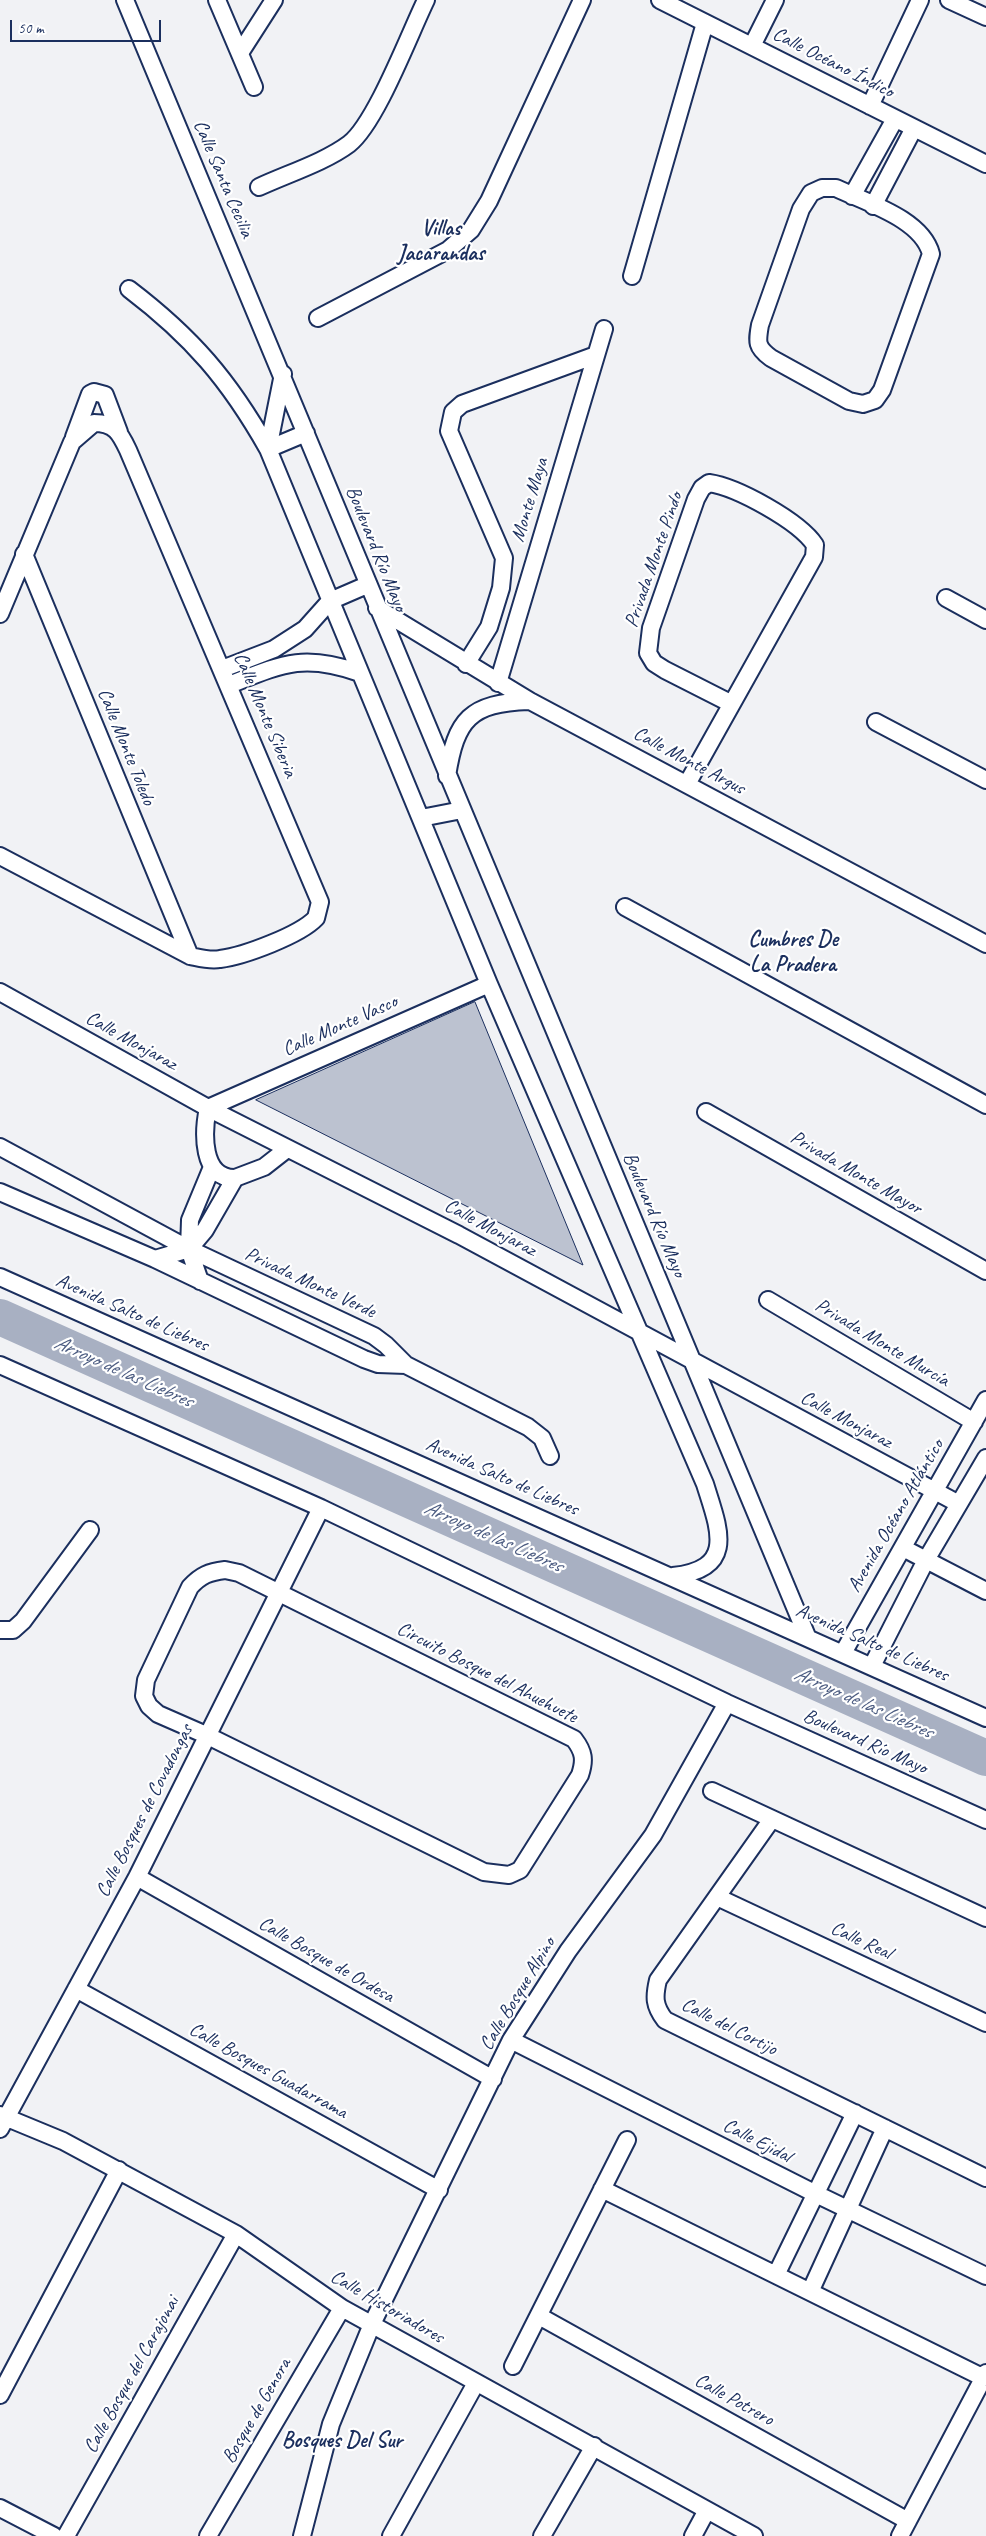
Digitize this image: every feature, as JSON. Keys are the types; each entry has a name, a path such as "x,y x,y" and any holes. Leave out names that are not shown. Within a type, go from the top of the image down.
{"street":[{"name":"Calle Santa Cecilia","path":"125,0 283,374"},
{"path":"217,0 254,87"},
{"path":"240,52 274,0"},
{"path":"259,187 337,151 349,144 367,125 426,0"},
{"path":"318,318 448,250 472,230 489,202 582,0"},
{"name":"Calle Océano Índico","path":"660,0 986,164"},
{"path":"752,46 775,0"},
{"path":"870,106 920,0"},
{"path":"949,0 986,17"},
{"path":"632,276 705,23"},
{"path":"852,196 895,118"},
{"path":"873,206 914,128"},
{"path":"822,188 836,188 873,206 913,226 928,241 931,254 882,390 875,400 863,404 850,401 771,358 761,350 757,340 760,325 801,209 811,193 822,188"},
{"path":"128,289 163,315 205,357 247,412 268,449 489,984 705,1484 719,1532 719,1544 713,1559 705,1568 691,1574 673,1576"},
{"name":"Monte Maya","path":"498,683 604,329"},
{"path":"466,664 489,627 501,588 504,558 449,431 453,412 462,404 596,355"},
{"name":"Boulevard Río Mayo","path":"283,374 367,584 807,1636"},
{"path":"268,449 283,374"},
{"name":"Calle Monte Siberia","path":"0,856 190,956 204,959 227,958 293,934 309,925 316,918 320,902 229,685 119,432 106,395 94,392 90,394 72,442"},
{"path":"0,614 72,442 94,423 113,426 119,432"},
{"path":"268,449 306,434"},
{"name":"Privada Monte Pindo","path":"686,784 730,703 809,570 814,557 815,545 800,527 738,491 709,483 702,488 696,499 651,628 648,653 654,662 665,670 730,703"},
{"name":"Calle Monte Toledo","path":"24,554 190,956"},
{"path":"222,669 274,650 312,622 330,601 367,584"},
{"path":"501,588 525,592"},
{"path":"946,598 986,620"},
{"name":"Calle Monte Argus","path":"377,608 466,664 530,701 986,944"},
{"path":"229,685 282,664 302,662 342,666 360,673"},
{"path":"447,776 451,750 458,732 472,715 488,705 530,701"},
{"path":"876,722 986,780"},
{"path":"421,818 462,810"},
{"path":"625,907 986,1105"},
{"name":"Calle Monte Vasco","path":"208,1108 489,984"},
{"name":"Calle Monjaraz","path":"0,992 208,1108 459,1235 959,1504"},
{"path":"208,1108 206,1144 212,1166 222,1176 235,1178 264,1167 287,1149"},
{"name":"Privada Monte Mayor","path":"706,1112 986,1271"},
{"name":"Privada Monte Verde","path":"0,1147 189,1249 374,1336 406,1365 528,1427 542,1438 550,1456"},
{"path":"200,1281 189,1249 190,1220 212,1166"},
{"path":"155,1259 189,1249 205,1230 235,1178"},
{"name":"Privada Monte Verde","path":"0,1192 155,1259 364,1359 378,1364 406,1365"},
{"name":"Avenida Salto de Liebres","path":"0,1277 673,1576 986,1718"},
{"name":"Privada Monte Murcía","path":"768,1300 974,1422"},
{"path":"0,1365 320,1508 727,1703"},
{"name":"Avenida Océano Atlántico","path":"843,1653 986,1400"},
{"path":"872,1666 926,1560 986,1458"},
{"name":"Calle Bosques de Covadongas","path":"2,2121 137,1877 320,1508"},
{"path":"0,1630 13,1630 23,1621 90,1530"},
{"path":"903,1548 986,1591"},
{"name":"Circuito Bosque del Ahuehuete","path":"225,1570 239,1574 278,1593 574,1739 581,1748 585,1762 580,1775 520,1870 509,1875 496,1875 484,1872 206,1735 158,1714 149,1706 144,1696 146,1680 190,1587 199,1577 210,1572 225,1570"},
{"name":"Boulevard Río Mayo","path":"727,1703 986,1820"},
{"name":"Calle Bosque Alpino","path":"302,2536 331,2424 372,2324 493,2079 510,2040 568,1951 653,1835 727,1703"},
{"path":"712,1791 986,1918"},
{"name":"Calle del Cortijo","path":"772,1819 658,1980 654,1997 658,2011 665,2020 986,2178"},
{"name":"Calle Bosque de Ordesa","path":"137,1877 493,2079"},
{"name":"Calle Real","path":"717,1897 986,2023"},
{"name":"Calle Bosques Guadarrama","path":"76,1990 439,2190"},
{"name":"Calle Ejidal","path":"510,2040 816,2194 986,2276"},
{"path":"776,2275 855,2113"},
{"name":"Calle Historiadores","path":"2,2121 63,2141 236,2234 342,2308 754,2536"},
{"path":"810,2292 885,2128"},
{"path":"513,2366 627,2140"},
{"path":"0,2395 119,2170"},
{"path":"602,2189 985,2376 900,2536"},
{"name":"Calle Bosque del Carajonai","path":"66,2536 236,2234"},
{"name":"Bosque de Genora","path":"208,2536 342,2308"},
{"name":"Calle Potrero","path":"538,2316 908,2521"},
{"path":"391,2536 476,2383"},
{"path":"542,2536 594,2446"},
{"path":"0,2508 54,2536"},
{"path":"692,2536 707,2510"}],"building":[{"path":"475,1002 583,1265 256,1100"}],"waterway":[{"name":"Arroyo de las Liebres","path":"0,1317 986,1758"}],"district":[{"name":"Villas Jacarandas","path":"441,242"},
{"name":"Cumbres De La Pradera","path":"793,952"},
{"name":"Bosques Del Sur","path":"342,2441"}]}
